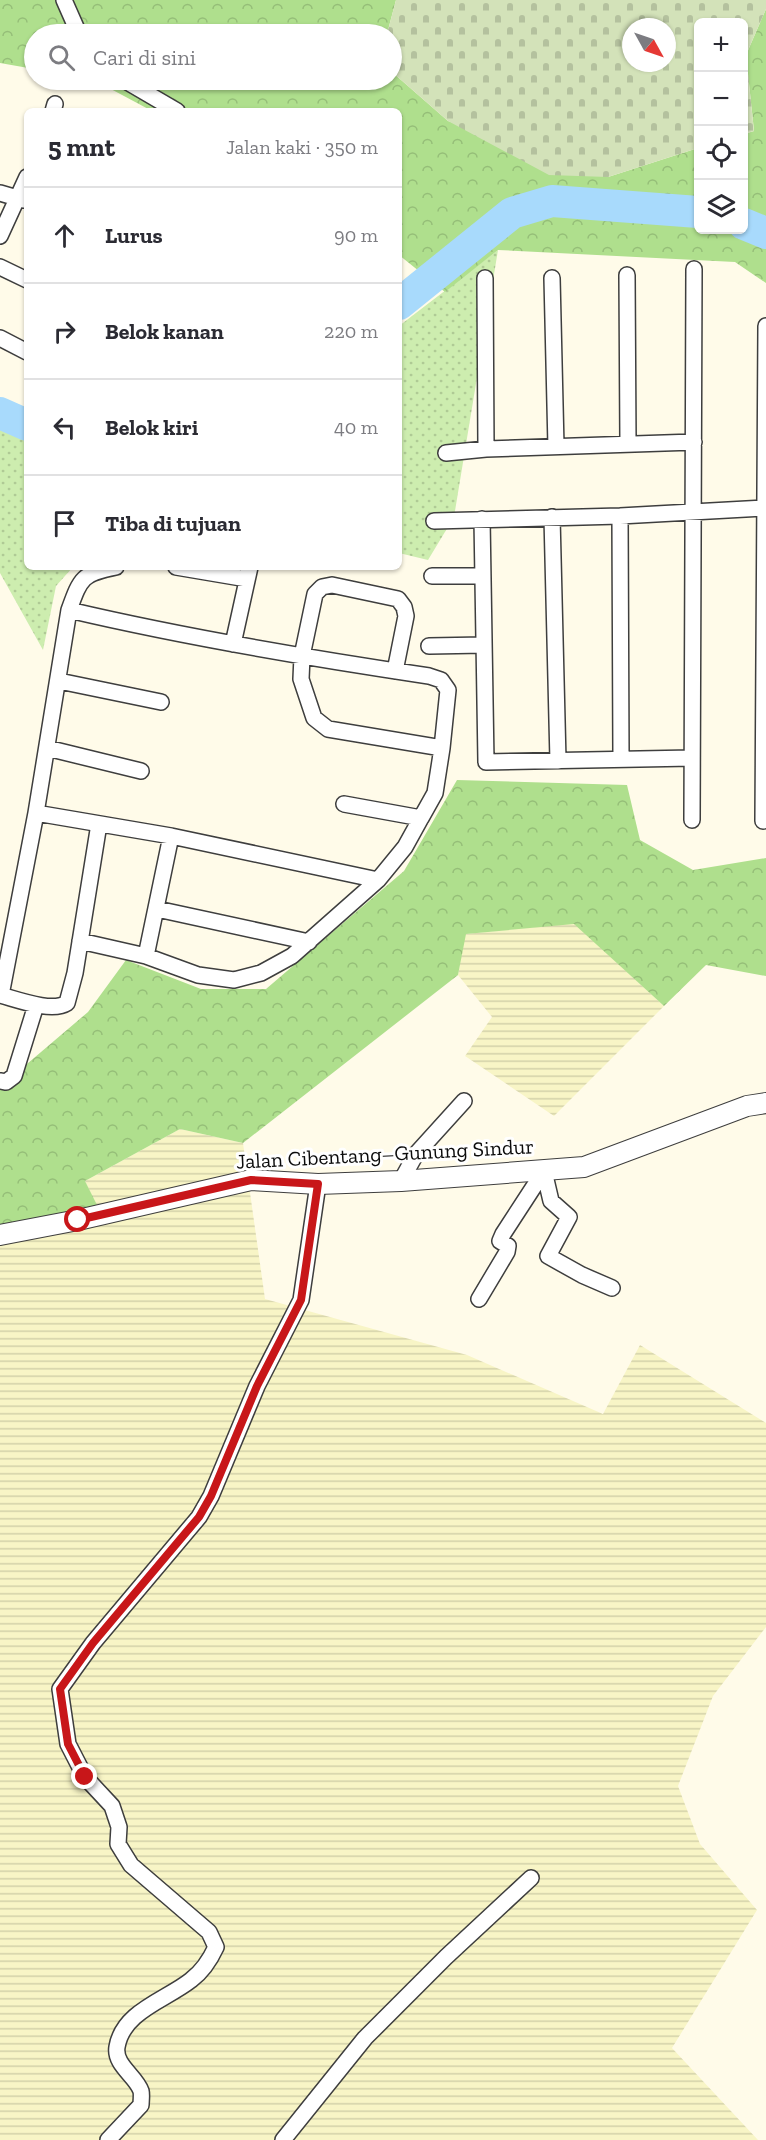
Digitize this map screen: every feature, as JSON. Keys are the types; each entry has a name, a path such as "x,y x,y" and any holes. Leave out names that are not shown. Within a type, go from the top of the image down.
{"street":[{"path":"64,0 75,24"},
{"path":"141,90 172,108"},
{"path":"0,193 22,199 0,236"},
{"path":"0,267 24,279"},
{"path":"692,820 694,269"},
{"path":"627,275 628,444"},
{"path":"485,278 486,449"},
{"path":"552,278 556,447"},
{"path":"763,822 766,326"},
{"path":"0,338 24,350"},
{"path":"446,453 486,449 694,442"},
{"path":"434,521 620,516 765,508"},
{"path":"620,516 621,759"},
{"path":"552,517 558,761"},
{"path":"482,519 486,762 692,758"},
{"path":"99,824 75,973 67,1003 63,1006 36,1005 0,995 36,813 69,610 78,585 88,574 104,570"},
{"path":"212,570 248,573 233,644"},
{"path":"432,576 483,576"},
{"path":"395,671 406,616 404,607 398,599 332,585 322,587 315,594 302,656 301,679 314,718 328,729 442,748"},
{"path":"69,610 141,627 233,644 429,676 441,680 448,690 435,793 405,847 378,880 292,956 261,973 234,980 198,975 146,956 80,941"},
{"path":"429,646 484,645"},
{"path":"59,681 161,702"},
{"path":"47,748 141,771"},
{"path":"344,804 421,818"},
{"path":"36,813 171,836 378,880"},
{"path":"146,956 171,836"},
{"path":"157,909 309,942"},
{"path":"0,1081 6,1082 14,1076 36,1005"},
{"path":"401,1181 416,1154 464,1101"},
{"name":"Jalan Cibentang–Gunung Sindur","path":"0,1235 78,1220 251,1180 318,1184 401,1181 584,1167 747,1106 766,1103"},
{"path":"544,1171 551,1201 569,1216 548,1256 612,1288"},
{"path":"479,1299 507,1252 508,1246 500,1241 503,1233 544,1171"},
{"path":"108,2140 141,2105 141,2091 118,2059 116,2049 123,2030 136,2015 192,1980 209,1962 216,1947 209,1932 131,1865 118,1844 119,1827 112,1806 85,1777 68,1744 60,1689 93,1643 199,1517 211,1496 257,1386 301,1300 318,1184"},
{"path":"283,2140 365,2038 446,1957 531,1878"}],"shaded area":[{"path":"574,923 664,1006 554,1116 465,1056 492,1017 458,975 465,934"},
{"path":"180,1129 243,1143 265,1299 467,1355 603,1414 640,1345 766,1423 766,1627 713,1696 678,1786 700,1844 757,1910 672,2048 758,2140 0,2140 0,1229 98,1209 85,1181"}],"green space":[{"path":"0,0 396,0 390,24 24,24 24,67 0,63"},
{"path":"396,0 766,0 766,9 748,50 748,18 694,18 694,149 608,177 549,175 448,121 402,81 402,24 390,24"},
{"path":"766,9 766,283 735,262 498,250 445,292 402,257 402,108 146,108 113,90 402,90 402,81 448,121 608,177 694,149 694,234 748,234 748,133 754,131 748,50"},
{"path":"748,74 754,131 748,133"},
{"path":"498,250 454,517 428,560 402,554 402,324"},
{"path":"0,426 24,439 24,570 70,570 56,586 43,650 0,573"},
{"path":"457,780 627,785 640,840 693,870 766,858 766,976 706,965 664,1006 574,924 466,934 458,975 243,1143 180,1129 85,1181 99,1209 0,1229 0,1074 14,1075 88,1012 126,960 201,989 266,989 404,871"}],"waterway":[{"path":"402,302 512,213 552,201 694,212"},
{"path":"748,226 766,233"},
{"path":"0,413 24,424"}],"route":[{"path":"78,1220 251,1180 318,1184 301,1300 257,1386 211,1496 199,1517 93,1643 60,1689 68,1744 85,1777"}]}
